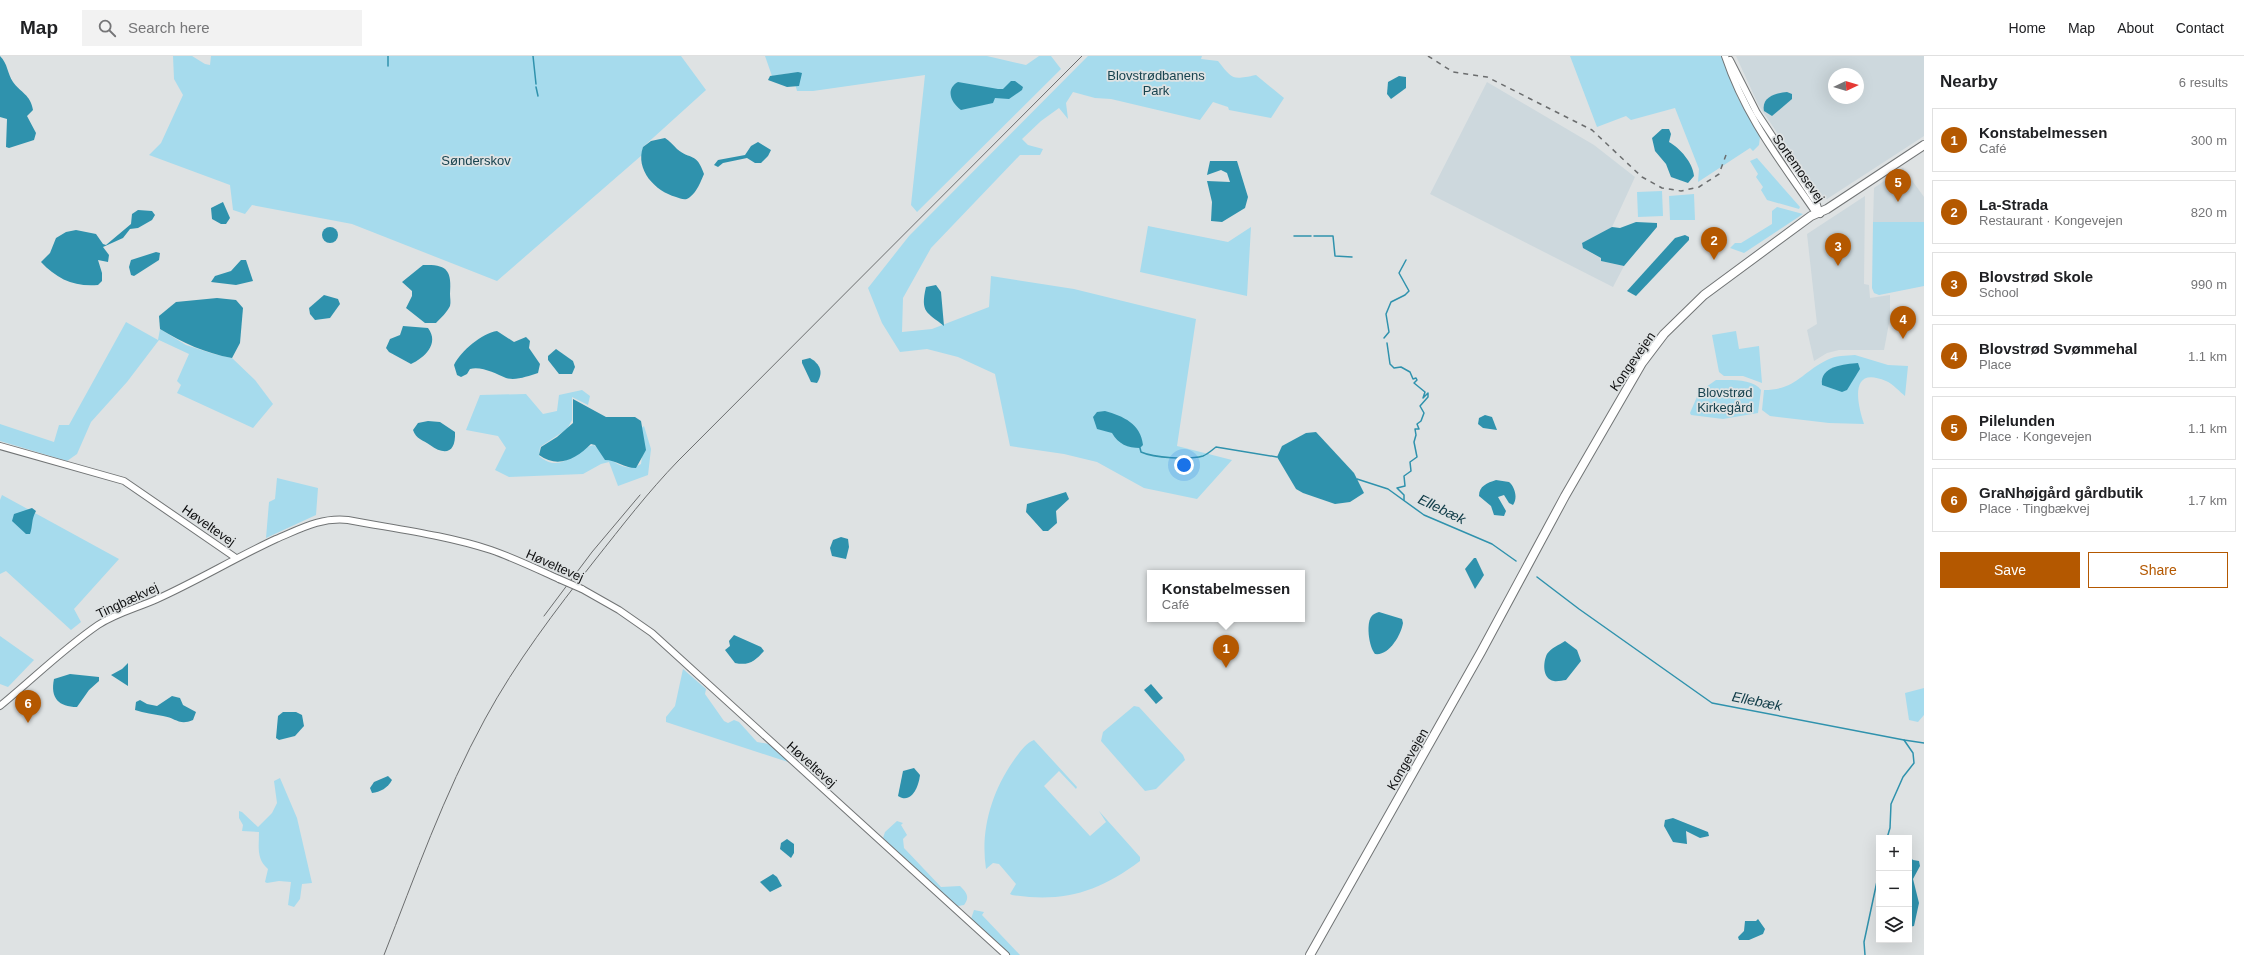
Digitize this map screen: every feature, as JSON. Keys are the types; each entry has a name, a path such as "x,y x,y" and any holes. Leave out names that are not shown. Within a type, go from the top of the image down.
{"main road":[{"name":"Kongevejen","path":"1310,955 1523,574 1543,544 1630,389 1655,353 1677,327 1707,298 1814,220 1820,214 1924,145"}],"street":[{"name":"Sortemosevej","path":"1725,56 1740,96 1770,146 1814,210 1820,214"},
{"name":"Sortemosevej","path":"1729,56 1750,101 1816,202 1820,214"},
{"path":"1770,146 1775,141"},
{"name":"Høveltevej","path":"0,446 124,481 236,558 304,526 336,519 421,533 492,550 582,589 619,610 652,633 1006,955"},
{"name":"Tingbækvej","path":"0,706 41,669 99,624 116,615 157,599 236,558"}],"shaded area":[{"path":"0,56 5,62 13,82 25,94 32,105 33,110 27,116 36,133 34,140 9,148 6,147 7,119 0,117"},
{"path":"1736,56 1924,56 1924,136 1827,199 1819,196 1758,104"},
{"path":"798,72 802,73 799,86 787,87 768,80 770,76"},
{"path":"1399,76 1406,77 1406,88 1391,99 1387,94 1388,82"},
{"path":"1011,81 1015,81 1023,87 1022,90 1009,99 995,98 993,103 961,110 952,100 952,88 958,82 1003,89"},
{"path":"1487,82 1594,145 1635,177 1612,227 1589,241 1591,253 1601,258 1601,261 1624,266 1613,287 1430,194"},
{"path":"1787,92 1792,94 1792,99 1772,116 1764,111 1765,102 1767,99 1778,93"},
{"path":"1662,129 1669,129 1671,134 1669,142 1689,161 1694,176 1688,183 1671,177 1666,164 1655,151 1652,138"},
{"path":"665,138 682,153 696,159 704,174 695,192 687,199 668,194 661,190 654,185 644,171 641,156 643,147 651,141"},
{"path":"758,142 771,150 768,156 761,163 755,163 747,158 723,163 718,167 714,165 718,160 745,155 751,146"},
{"path":"1210,161 1237,161 1248,197 1245,208 1222,222 1211,221 1212,202 1207,181 1230,182 1227,173 1221,170 1207,175"},
{"path":"1903,168 1924,197 1924,222 1873,222 1874,188"},
{"path":"1865,196 1864,284 1869,285 1870,298 1890,295 1890,318 1884,350 1839,350 1827,353 1814,361 1807,330 1817,324 1807,234"},
{"path":"223,202 230,218 226,224 221,224 212,219 211,208"},
{"path":"138,210 152,211 155,215 152,220 138,228 130,229 123,238 103,247 109,255 108,262 98,260 102,273 102,281 98,285 81,285 66,281 53,273 41,262 50,253 56,238 66,232 76,230 96,234 103,244 106,245 131,224 132,214"},
{"path":"1636,222 1657,223 1657,227 1624,266 1601,261 1601,258 1583,248 1582,243 1612,227 1620,228"},
{"path":"327,227 333,227 338,232 336,241 333,243 327,243 322,238 322,232"},
{"path":"1685,235 1689,237 1689,240 1636,296 1627,291 1675,238"},
{"path":"156,252 160,253 159,260 134,276 131,275 129,267 131,260"},
{"path":"241,260 246,260 253,281 236,285 211,282 215,276 231,271"},
{"path":"423,265 443,267 449,274 450,306 446,313 436,323 425,323 406,308 412,296 412,291 402,282"},
{"path":"936,285 941,292 944,326 926,311 924,302 926,287"},
{"path":"324,295 338,299 340,304 330,318 315,320 310,314 309,308"},
{"path":"217,298 236,300 243,308 240,343 232,358 194,347 160,329 159,316 176,302"},
{"path":"403,326 428,328 431,334 432,340 429,350 421,358 411,364 389,352 386,348 390,339 400,335"},
{"path":"497,331 514,342 526,337 530,341 529,348 540,364 538,373 522,378 510,379 484,369 475,368 470,369 467,374 461,377 457,375 454,365 462,354 472,344 485,335"},
{"path":"556,349 573,361 575,367 572,374 559,374 548,360 548,356"},
{"path":"810,358 820,369 820,375 817,383 811,382 802,363 802,360"},
{"path":"1858,363 1860,369 1847,390 1842,392 1822,385 1822,379 1829,370 1840,365"},
{"path":"573,399 606,417 635,417 641,421 646,450 636,468 605,460 595,445 591,444 573,458 560,462 546,459 539,455 541,447 557,437 573,423"},
{"path":"1105,411 1124,418 1135,426 1142,438 1143,445 1140,448 1127,446 1120,443 1112,433 1097,429 1093,417 1097,412"},
{"path":"1485,415 1492,417 1497,430 1483,428 1478,424 1479,418"},
{"path":"428,421 440,422 455,432 454,444 451,448 445,451 440,451 416,435 413,430 418,423"},
{"path":"1316,432 1354,473 1364,493 1350,502 1335,504 1303,493 1296,489 1277,457 1282,446 1306,433"},
{"path":"1496,480 1509,482 1515,493 1515,502 1513,505 1509,503 1504,495 1498,497 1506,511 1504,516 1494,515 1491,506 1479,496 1482,487"},
{"path":"1066,492 1069,499 1056,511 1057,523 1048,531 1043,531 1026,512 1027,504"},
{"path":"32,508 36,511 33,517 30,534 26,534 12,521 14,514"},
{"path":"841,537 848,539 849,547 846,559 832,556 830,548 833,540"},
{"path":"1474,558 1476,558 1484,575 1475,589 1465,569"},
{"path":"1379,612 1402,619 1403,623 1394,644 1385,652 1375,654 1371,646 1368,630 1369,621 1372,616"},
{"path":"734,635 761,647 764,651 758,658 751,662 744,664 735,663 725,650 730,646 729,641"},
{"path":"1565,641 1577,650 1581,661 1566,680 1550,680 1545,674 1544,670 1547,654"},
{"path":"128,663 128,686 111,675 122,669"},
{"path":"70,674 99,677 99,681 89,690 77,707 71,707 61,703 57,700 53,691 54,679"},
{"path":"1151,684 1163,698 1156,704 1144,690"},
{"path":"172,696 180,698 183,705 196,712 193,720 181,722 167,717 135,710 136,702 140,700 147,704 157,706"},
{"path":"283,712 296,712 302,715 304,726 295,736 279,740 276,738 278,716"},
{"path":"914,768 920,775 914,793 907,798 898,796 903,771"},
{"path":"388,776 392,780 388,785 381,791 372,793 370,788 374,782"},
{"path":"1673,818 1708,832 1709,836 1700,838 1686,831 1687,844 1673,842 1664,826 1665,820"},
{"path":"787,839 794,844 794,853 791,858 780,849 781,843"},
{"path":"1912,859 1919,861 1920,866 1913,879 1919,903 1914,926 1912,926"},
{"path":"773,874 777,877 782,886 770,892 760,882"},
{"path":"1758,919 1765,929 1763,934 1749,940 1739,940 1738,937 1744,931 1745,921 1756,921"}],"green space":[{"name":"Sønderskov","path":"173,56 192,56 205,64 210,65 211,56 681,56 706,90 643,147 642,155 497,281 352,224 252,205 245,214 233,210 230,185 149,155 161,143 183,95 174,79"},
{"path":"765,56 987,56 1026,65 1039,56 1051,56 1061,69 917,212 911,205 925,75 813,91 797,91 792,73 772,76"},
{"name":"Blovstrødbanens Park","path":"1088,56 1202,56 1201,59 1218,61 1230,75 1234,77 1242,78 1256,75 1284,98 1271,118 1229,110 1228,107 1213,102 1200,120 1111,99 1095,98 1073,92 1066,103 1068,119 1059,108 1041,121 1022,139 1028,145 1043,149 1040,155 1020,155 931,248 903,298 902,332 932,329 989,307 991,276 1074,289 1196,319 1177,446 1232,460 1197,499 1144,488 1097,462 1064,454 1010,446 995,374 958,357 927,349 900,352 882,323 868,288 909,236"},
{"path":"1570,56 1722,56 1738,98 1760,137 1759,145 1753,151 1750,148 1698,182 1699,169 1675,108 1631,120 1626,116 1597,127"},
{"path":"1757,158 1800,207 1799,209 1767,200 1761,190 1763,187 1756,177 1758,174 1750,161"},
{"path":"1662,191 1663,216 1638,217 1637,192"},
{"path":"1694,194 1695,220 1670,220 1669,196"},
{"path":"1777,207 1803,214 1744,253 1730,248 1735,243 1741,243 1772,224 1772,211"},
{"path":"1873,222 1924,222 1924,286 1879,295 1874,293 1872,288"},
{"path":"1148,226 1228,242 1251,227 1247,296 1140,272"},
{"path":"126,322 158,340 160,329 186,345 232,358 255,380 273,404 253,428 177,393 181,385 177,381 189,354 159,340 127,382 91,422 77,454 67,461 0,441 0,424 54,442 59,425 69,425"},
{"path":"1736,331 1739,349 1759,346 1762,383 1743,376 1724,376 1719,372 1712,335"},
{"path":"1855,355 1888,365 1908,366 1905,396 1886,381 1874,377 1866,378 1861,382 1858,389 1859,406 1864,424 1829,423 1770,416 1762,410 1764,390 1784,387 1791,384 1830,358"},
{"name":"Blovstrød Kirkegård","path":"1716,380 1740,380 1757,386 1761,390 1758,413 1723,419 1691,415 1690,413 1699,392"},
{"path":"582,390 590,396 588,405 572,397 572,420 567,429 540,447 539,456 554,463 561,462 594,445 616,463 622,466 634,467 641,464 644,441 639,430 644,426 651,449 648,475 618,486 609,462 601,464 583,474 509,477 495,470 506,448 498,436 466,430 480,395 526,394 543,414 557,411 559,395"},
{"path":"277,478 318,488 316,515 266,538 269,502 275,499"},
{"path":"2,495 119,559 74,609 81,622 71,630 6,571 0,574 0,500"},
{"path":"0,636 34,660 8,687 0,684"},
{"path":"683,669 706,689 705,694 724,721 728,723 734,720 739,722 757,742 769,744 788,759 788,762 666,722 666,717 675,706"},
{"path":"1924,688 1924,715 1918,722 1909,720 1905,693"},
{"path":"1134,706 1139,707 1183,755 1185,760 1156,789 1145,791 1101,741 1103,732"},
{"path":"1034,740 1077,787 1076,789 1059,771 1044,786 1090,836 1106,822 1099,811 1140,857 1140,861 1110,881 1080,893 1048,897 1012,895 1010,894 1016,884 999,864 993,863 986,869 986,826 994,798 1006,772 1020,751"},
{"path":"280,778 297,818 312,883 302,884 300,899 294,907 288,905 291,882 265,882 268,869 260,857 259,832 242,831 243,825 239,818 239,811 258,827 272,813 277,803 274,781"},
{"path":"897,821 903,823 901,825 907,835 903,839 904,848 941,887 960,886 967,895 967,900 964,905 958,906 954,904 883,838 885,832"},
{"path":"974,910 984,912 982,915 1020,955 1010,955 971,919"}],"waterway":[{"path":"388,56 388,66"},
{"path":"533,56 536,84"},
{"path":"536,87 538,96"},
{"path":"1294,236 1311,236"},
{"path":"1314,236 1333,236 1335,256 1352,257"},
{"path":"1384,338 1389,332 1386,314 1391,302 1405,295 1409,291 1399,273 1406,260"},
{"path":"1387,343 1390,364 1394,368 1401,367 1410,372 1413,379 1416,378 1417,380 1414,383 1425,392 1423,398 1428,393 1428,397 1420,406 1424,413 1421,421 1417,424 1419,429 1415,429 1416,435 1414,442 1417,457 1410,462 1411,471 1404,476 1405,486 1397,488 1404,495 1404,500"},
{"name":"Ellebæk","path":"1140,448 1141,452 1147,454 1172,458 1203,456 1216,447 1277,457"},
{"name":"Ellebæk","path":"1357,479 1388,489 1424,515 1492,544 1516,561"},
{"name":"Ellebæk","path":"1537,577 1579,609 1712,703 1904,740 1913,753 1914,763 1903,777 1891,804 1890,828 1888,835"},
{"path":"1904,740 1924,743"},
{"name":"Ellebæk","path":"1865,955 1864,942 1876,886"}],"tram line":[{"path":"384,955 443,806 470,747 497,698 523,657 580,579 635,509 678,461 1082,56"},
{"path":"544,616 592,552 640,495"}],"railway":[{"path":"1428,56 1453,72 1487,77 1592,130 1642,177 1662,188 1681,191 1699,187 1719,174 1726,155"}],"place":[{"name":"Pilelunden","path":"1898,202"},
{"name":"La-Strada","path":"1714,260"},
{"name":"Blovstrød Skole","path":"1838,266"},
{"name":"Blovstrød Svømmehal","path":"1903,339"},
{"name":"Konstabelmessen","path":"1226,668"},
{"name":"GraNhøjgård gårdbutik","path":"28,723"}]}
